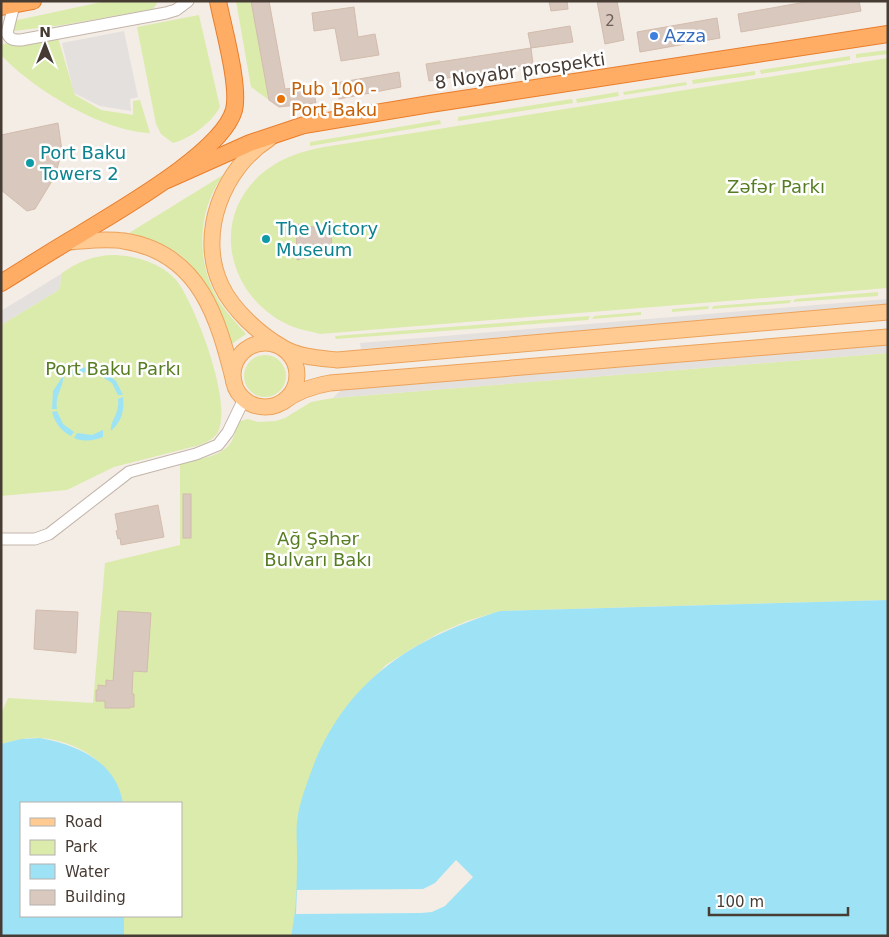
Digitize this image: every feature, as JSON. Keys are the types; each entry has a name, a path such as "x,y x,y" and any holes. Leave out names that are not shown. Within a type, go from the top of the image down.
{"highway":[{"path":"10,4 33,1"},
{"path":"1,283 167,180 194,158 226,126 234,111 234,84 218,1"},
{"name":"8 Noyabr prospekti","path":"167,180 230,151 279,133 330,120 888,34"}],"main road":[{"path":"279,133 258,146 247,156 226,184 217,208 213,244 217,273 228,296 245,318 290,354 295,363 296,385 283,402"},
{"path":"67,242 122,241 142,245 160,252 187,272 212,312 238,392 244,399 263,407 283,402 291,395 302,390 330,384 888,337"},
{"path":"234,382 233,372 236,361 242,352 251,346 261,343 281,347 300,355 337,360 888,312"}],"street":[{"path":"166,13 170,1"},
{"path":"10,4 8,37 13,40 21,40 166,13 176,10 188,1"},
{"path":"1,539 35,539 49,534 129,472 196,454 218,446 228,432 244,399"}],"green space":[{"path":"106,1 157,1 157,3 153,9 63,25 14,31 10,27 13,21"},
{"path":"236,1 251,1 269,100 251,87"},
{"path":"199,15 220,107 200,129 187,138 173,143 161,134 156,124 137,27"},
{"path":"58,38 75,95 101,110 133,115 133,101 140,100 150,133 131,131 90,117 31,82 1,55 1,45 7,43"},
{"path":"888,50 888,54 856,58 856,54"},
{"path":"850,56 850,60 761,74 760,70"},
{"name":"Zəfər Parkı","path":"888,58 888,288 320,334 298,329 271,314 254,299 242,281 234,261 231,240 233,218 242,198 263,172 287,158 305,151"},
{"path":"755,71 755,75 693,84 692,80"},
{"path":"686,82 687,85 624,95 623,92"},
{"path":"618,92 619,96 577,103 576,99"},
{"path":"572,99 573,103 458,121 458,117"},
{"path":"440,120 441,124 310,146 310,142"},
{"path":"223,175 209,203 204,218 202,234 205,265 215,294 225,310 246,334 232,344 210,294 195,270 186,260 165,246 129,233"},
{"name":"Port Baku Parkı","path":"112,255 138,258 164,269 177,281 185,294 194,311 217,378 221,400 221,418 218,432 200,445 114,467 67,490 1,496 1,325 57,291 60,287 61,274 67,270 91,258"},
{"path":"878,292 878,296 793,302 795,299"},
{"path":"791,300 790,303 712,309 713,306"},
{"path":"709,306 708,309 672,312 672,309"},
{"path":"641,312 641,315 592,319 594,316"},
{"path":"590,316 588,320 336,339 335,336"},
{"name":"Ağ Şəhər Bulvarı Bakı","path":"888,353 888,600 500,611 467,621 439,633 386,665 343,711 297,890 296,914 291,936 124,936 124,917 182,917 182,802 123,802 119,789 103,766 81,749 68,744 35,738 1,744 1,714 8,698 93,703 105,563 180,545 180,464 210,456 225,449 235,434 236,422 248,419 258,422 276,421 285,418 311,402 333,398"},
{"path":"265,355 280,361 286,376 280,391 265,397 250,391 244,376 250,361"}],"shaded area":[{"path":"124,31 138,97 130,99 131,111 100,106 74,93 62,43"},
{"path":"61,274 60,287 57,291 1,325 1,311"},
{"path":"888,299 888,305 361,349 360,343"},
{"path":"888,345 888,353 333,398 341,390"}],"water":[{"path":"86,367 100,370 99,374 86,372 73,376 72,371"},
{"path":"104,371 116,381 123,395 118,395 112,383 101,376"},
{"path":"63,376 57,399 57,409 52,409 53,391"},
{"path":"123,397 121,416 111,431 118,409 118,399"},
{"path":"57,411 63,424 74,432 71,436 61,429 55,420 52,412"},
{"path":"103,430 103,437 96,439 74,438 77,433 92,435"},
{"path":"888,600 888,936 291,936 296,894 297,822 301,800 314,764 329,734 346,708 366,685 388,665 413,649 440,634 500,611"},
{"path":"40,738 54,741 68,745 93,757 112,776 119,788 123,802 20,802 20,917 124,917 124,936 1,936 1,744 21,739"}],"pier":[{"path":"456,860 473,877 445,906 432,912 296,914 297,890 423,889 435,883"}],"building":[{"path":"251,1 269,1 285,89 313,86 316,103 279,107 269,100"},
{"path":"549,1 567,1 568,9 551,11"},
{"path":"597,1 617,1 624,40 605,44"},
{"path":"811,1 859,1 861,11 741,32 738,14"},
{"path":"354,7 358,37 375,34 379,55 341,61 335,28 314,31 312,13"},
{"path":"717,18 720,38 640,52 637,32"},
{"path":"570,26 573,42 531,48 528,33"},
{"path":"531,48 533,64 429,81 426,64"},
{"path":"399,72 401,87 339,99 336,83"},
{"name":"Port Baku Towers 2","path":"58,123 62,151 55,176 35,209 27,211 1,190 1,135"},
{"path":"296,224 331,230 332,250 297,260"},
{"path":"183,494 191,494 191,538 183,538"},
{"path":"158,505 164,537 121,545 116,531 118,530 115,514"},
{"path":"36,610 78,612 76,653 34,649"},
{"path":"118,611 151,613 147,672 133,671 132,694 134,694 134,707 105,708 105,701 96,701 96,690 98,690 98,685 106,686 106,680 113,681"}],"place":[{"name":"Azza","path":"654,36"},
{"name":"Pub 100 - Port Baku","path":"281,99"},
{"name":"Port Baku Towers 2","path":"30,163"},
{"name":"The Victory Museum","path":"266,239"}]}
